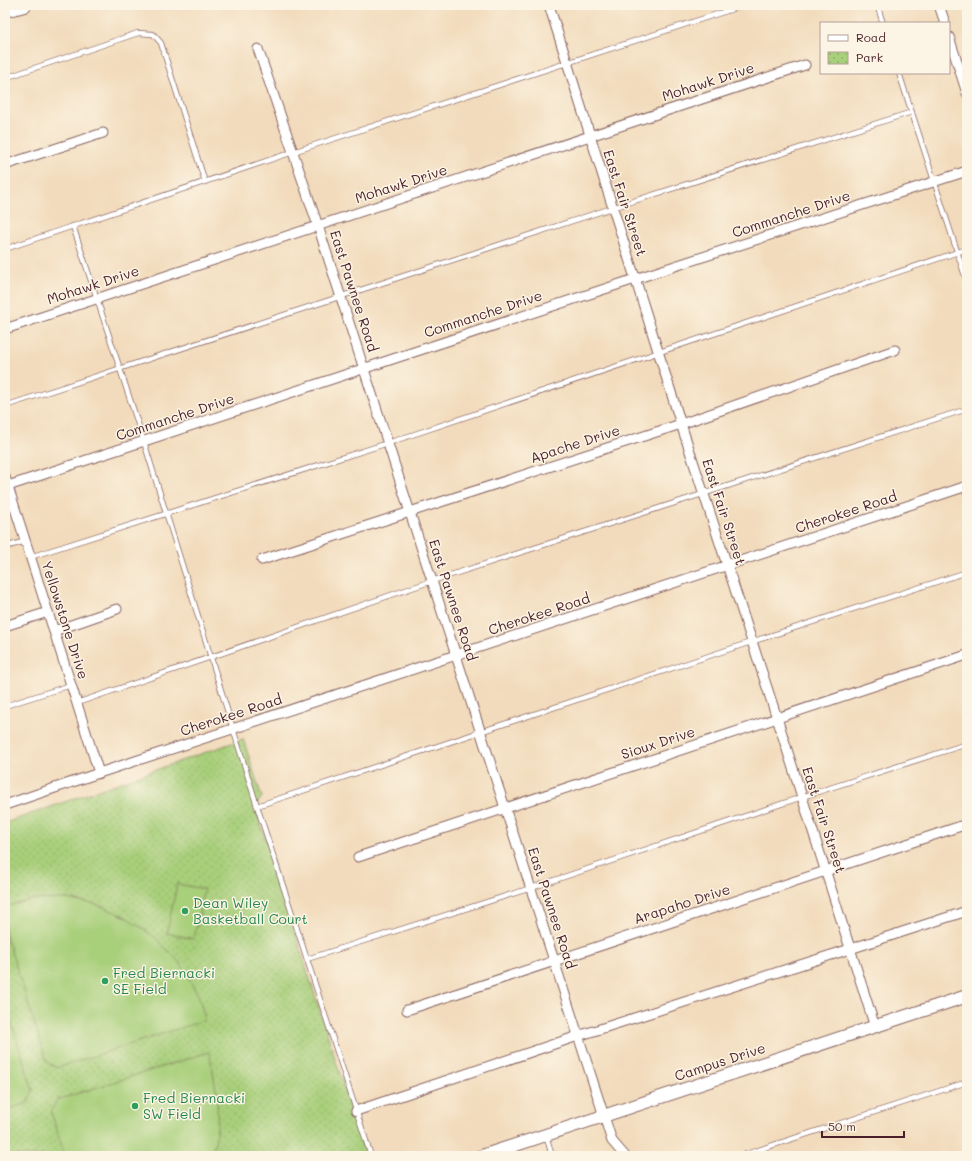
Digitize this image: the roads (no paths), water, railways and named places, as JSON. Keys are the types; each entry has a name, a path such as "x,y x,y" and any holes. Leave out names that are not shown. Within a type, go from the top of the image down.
{"highway":[{"path":"5,10 24,5"}],"main road":[{"name":"Campus Drive","path":"482,1156 967,996"}],"street":[{"name":"East Fair Street","path":"549,5 589,137 680,424 777,718 875,1027"},
{"path":"939,5 945,22"},
{"path":"950,40 967,93"},
{"name":"East Pawnee Road","path":"258,49 318,226 612,1141 625,1156"},
{"name":"Mohawk Drive","path":"5,329 805,65"},
{"path":"5,165 102,133"},
{"name":"Commanche Drive","path":"8,486 967,171"},
{"name":"Apache Drive","path":"262,560 680,424 895,350"},
{"name":"Yellowstone Drive","path":"5,476 99,773"},
{"name":"Cherokee Road","path":"5,805 967,486"},
{"path":"54,631 117,609"},
{"path":"5,626 48,612"},
{"name":"Sioux Drive","path":"358,857 967,655"},
{"name":"Arapaho Drive","path":"407,1010 967,824"},
{"path":"356,1111 578,1036 967,911"}],"lane":[{"path":"5,249 293,152 745,5"},
{"path":"877,5 883,22"},
{"path":"5,78 138,33 154,34 161,43 204,182"},
{"path":"899,74 967,282"},
{"path":"5,406 912,112"},
{"path":"73,226 144,442 257,806 371,1156"},
{"path":"30,557 388,442 967,249"},
{"path":"77,703 432,581 967,409"},
{"path":"5,547 26,541"},
{"path":"257,806 967,572"},
{"path":"5,706 71,685"},
{"path":"307,959 531,888 802,797 967,744"},
{"path":"740,1156 967,1082"},
{"path":"546,1135 552,1156"}],"place":[{"name":"Dean Wiley Basketball Court","path":"185,911"},
{"name":"Fred Biernacki SE Field","path":"105,981"},
{"name":"Fred Biernacki SW Field","path":"135,1106"}]}
